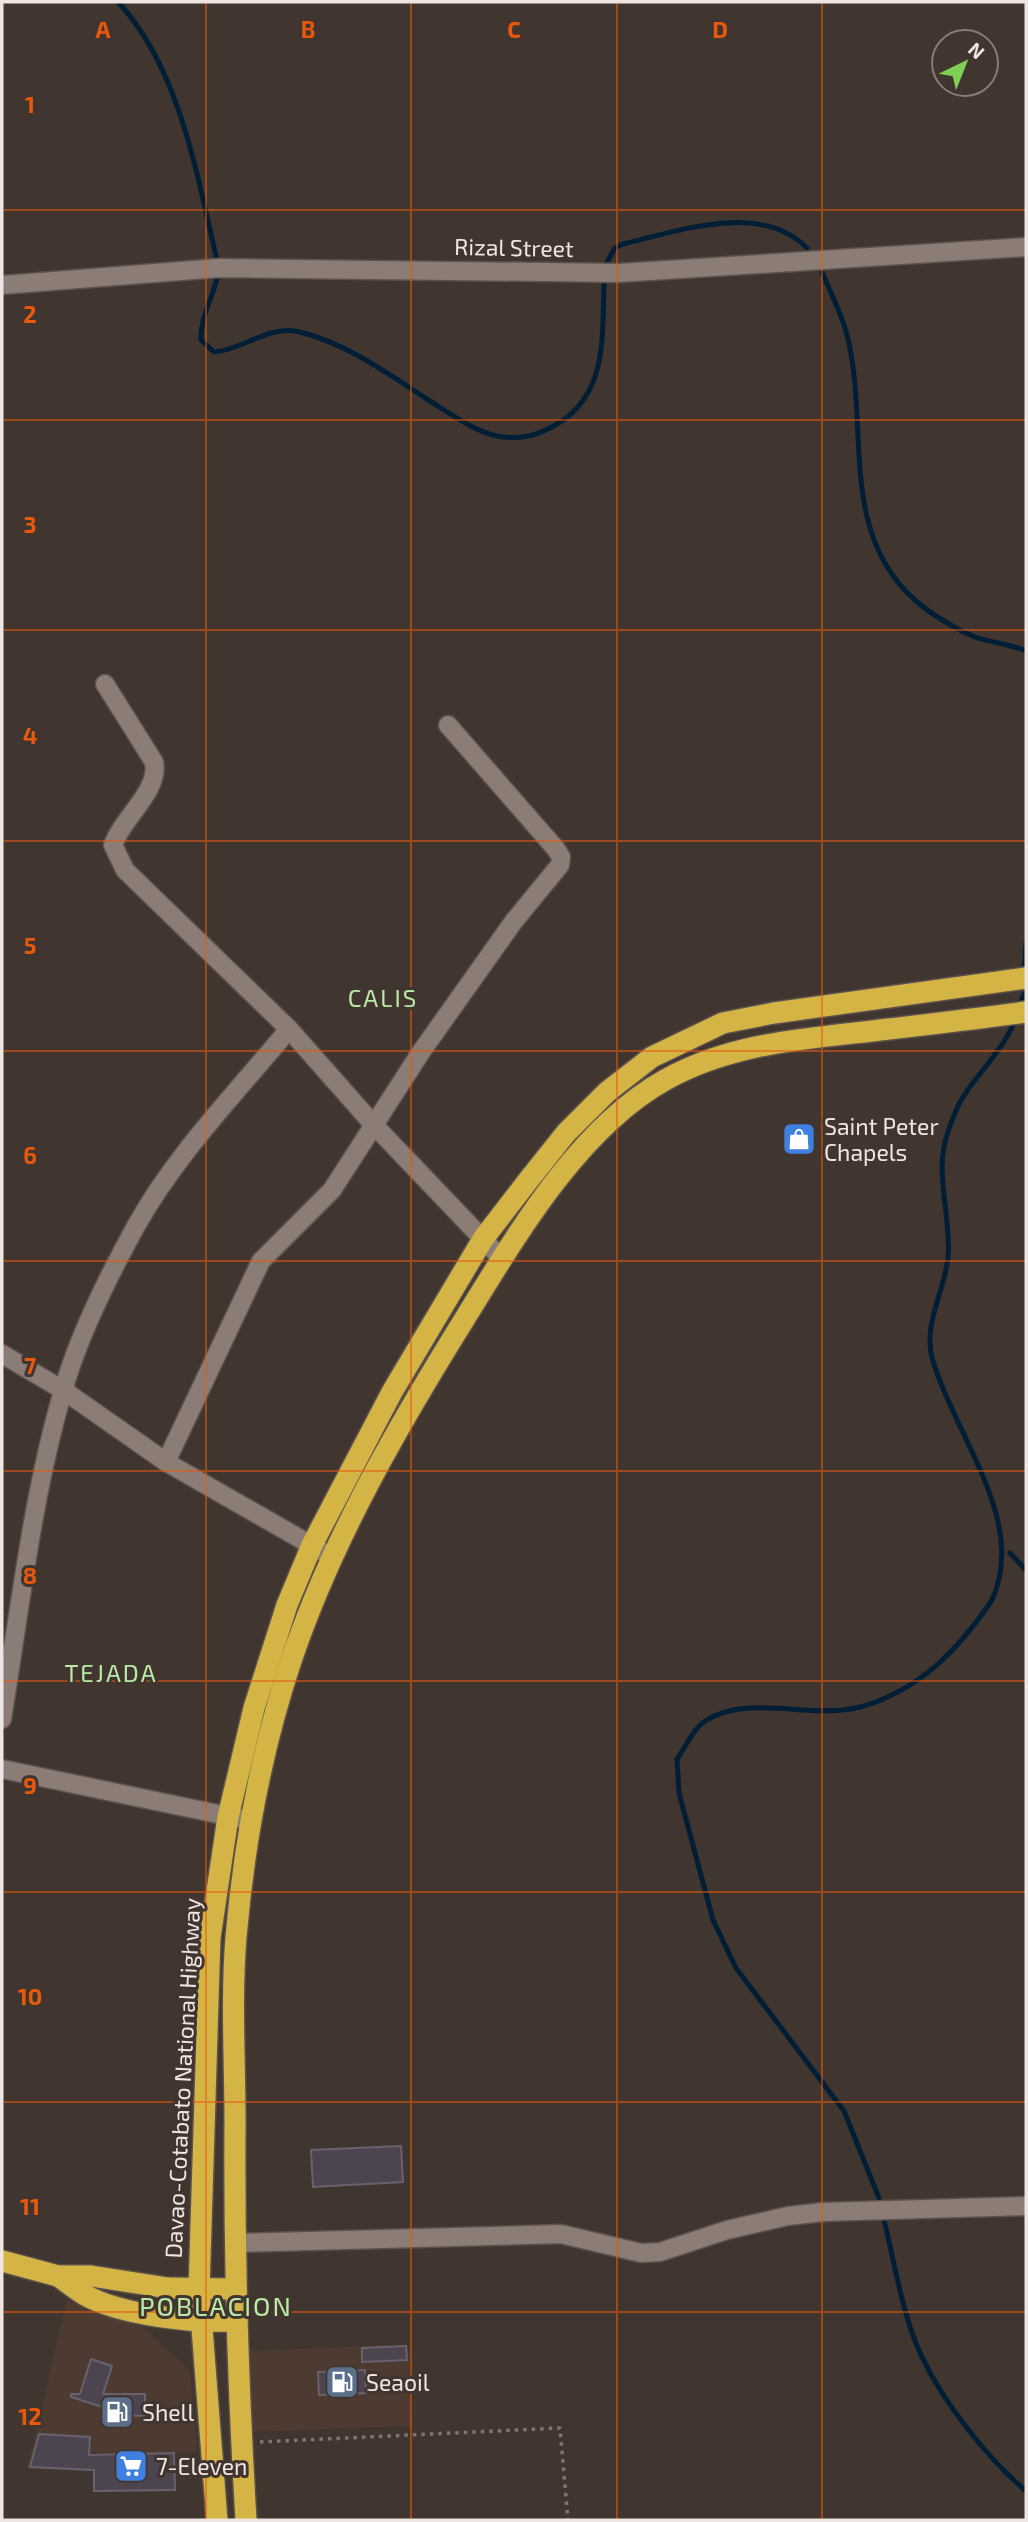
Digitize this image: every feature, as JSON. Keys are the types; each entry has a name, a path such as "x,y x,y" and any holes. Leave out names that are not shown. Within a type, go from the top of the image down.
{"highway":[{"name":"Davao-Cotabato National Highway","path":"217,2520 199,2290 210,1938 228,1816 272,1647 312,1545 392,1392 483,1239 566,1133 607,1092 652,1057 723,1023 774,1013 1026,978"},
{"name":"Davao-Cotabato National Highway","path":"246,2520 234,2321 236,1941 250,1821 292,1657 332,1557 413,1405 502,1259 581,1150 622,1111 663,1081 707,1060 783,1041 1026,1012"},
{"path":"2,2261 58,2276 91,2276 199,2290 234,2289"},
{"path":"58,2276 86,2296 130,2309 200,2322 234,2321"}],"street":[{"name":"Rizal Street","path":"2,285 219,268 619,273 1026,247"},
{"path":"105,684 154,762 156,771 153,781 117,832 113,845 125,870 289,1029 373,1124 502,1259"},
{"path":"166,1462 261,1261 331,1190 373,1124 514,921 561,865 561,857 556,849 449,725"},
{"path":"2,1719 43,1475 63,1390 76,1352 124,1249 153,1199 289,1029"},
{"path":"2,1354 63,1390 166,1462 332,1557"},
{"path":"2,1769 250,1821"},
{"path":"234,2243 561,2234 641,2253 660,2252 727,2230 788,2216 823,2212 1026,2206"}],"path":[{"path":"241,2443 560,2428 568,2520"}],"shaded area":[{"name":"Shell","path":"67,2300 136,2320 190,2371 197,2452 91,2453 91,2471 27,2469"},
{"path":"408,2344 412,2426 251,2432 247,2351"}],"building":[{"path":"401,2146 403,2182 313,2187 311,2150"},
{"path":"406,2346 407,2360 362,2362 362,2348"},
{"path":"91,2359 112,2366 103,2394 145,2394 145,2416 115,2415 115,2411 71,2397 71,2394 80,2394"},
{"name":"Seaoil","path":"365,2370 366,2393 319,2395 318,2372"},
{"path":"39,2434 90,2437 89,2455 174,2453 175,2490 94,2491 94,2470 30,2467"}],"waterway":[{"path":"118,2 140,30 158,60 172,93 194,163 219,268 201,331 201,340 214,352 278,331 300,332 356,354 479,430 495,436 516,438 550,428 569,416 583,401 598,366 604,284"},
{"path":"606,264 615,248 623,244 694,227 719,224 767,226 788,234 807,248"},
{"path":"822,272 844,324 853,366 865,509 875,542 891,573 916,601 952,626 975,637 1026,651"},
{"path":"1024,974 1026,943"},
{"path":"1019,1007 1024,994"},
{"path":"879,2198 844,2111 736,1968 713,1920 679,1793 677,1759 701,1724 722,1713 760,1708 841,1710 860,1707 901,1690 936,1666 966,1635 992,1600 1001,1570 1001,1540 995,1510 984,1479 943,1390 933,1361 930,1335 948,1258 948,1227 942,1179 948,1132 962,1098 999,1049 1015,1020"},
{"path":"1010,1553 1026,1570"},
{"path":"884,2220 909,2323 930,2373 967,2428 1026,2491"}],"place":[{"name":"Saint Peter Chapels","path":"799,1139"},
{"name":"Seaoil","path":"342,2382"},
{"name":"Shell","path":"117,2412"},
{"name":"7-Eleven","path":"131,2466"}],"district":[{"name":"CALIS","path":"383,997"},
{"name":"TEJADA","path":"111,1672"},
{"name":"POBLACION","path":"216,2305"}]}
